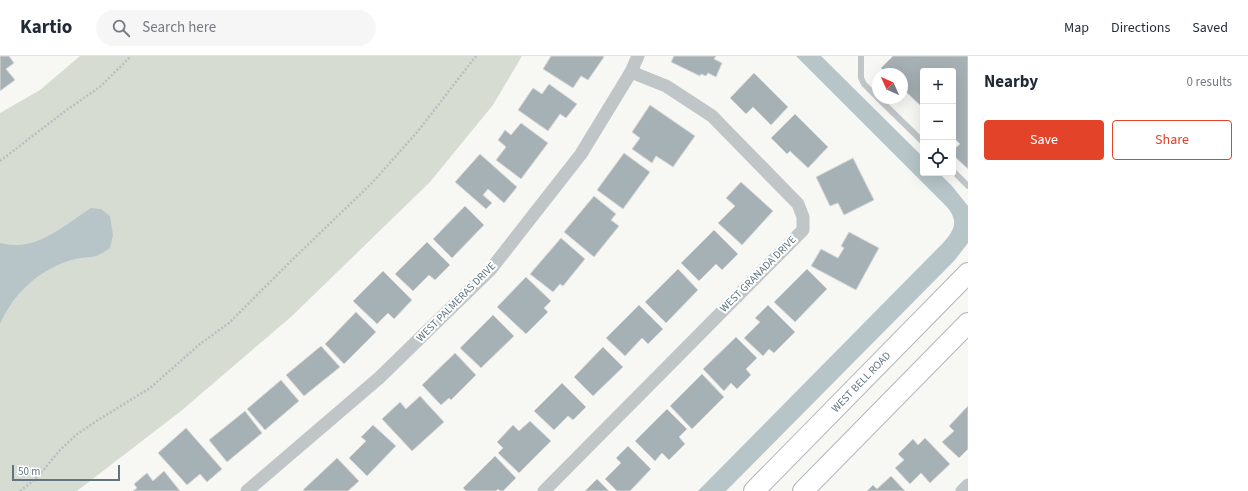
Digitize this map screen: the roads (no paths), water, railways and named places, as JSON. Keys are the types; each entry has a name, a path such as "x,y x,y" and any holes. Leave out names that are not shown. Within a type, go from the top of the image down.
{"main road":[{"name":"WEST BELL ROAD","path":"754,491 968,273"},
{"path":"803,491 968,323"}],"street":[{"name":"WEST PALMERAS DRIVE","path":"247,491 379,378 491,269 581,154 631,72 638,56"},
{"name":"WEST GRANADA DRIVE","path":"544,491 803,230 803,217 798,204 712,116 666,86 631,72"},
{"path":"962,491 968,485"}],"lane":[{"path":"861,56 861,78 864,84 872,92"},
{"path":"884,104 921,140"},
{"path":"956,174 968,186"}]}
